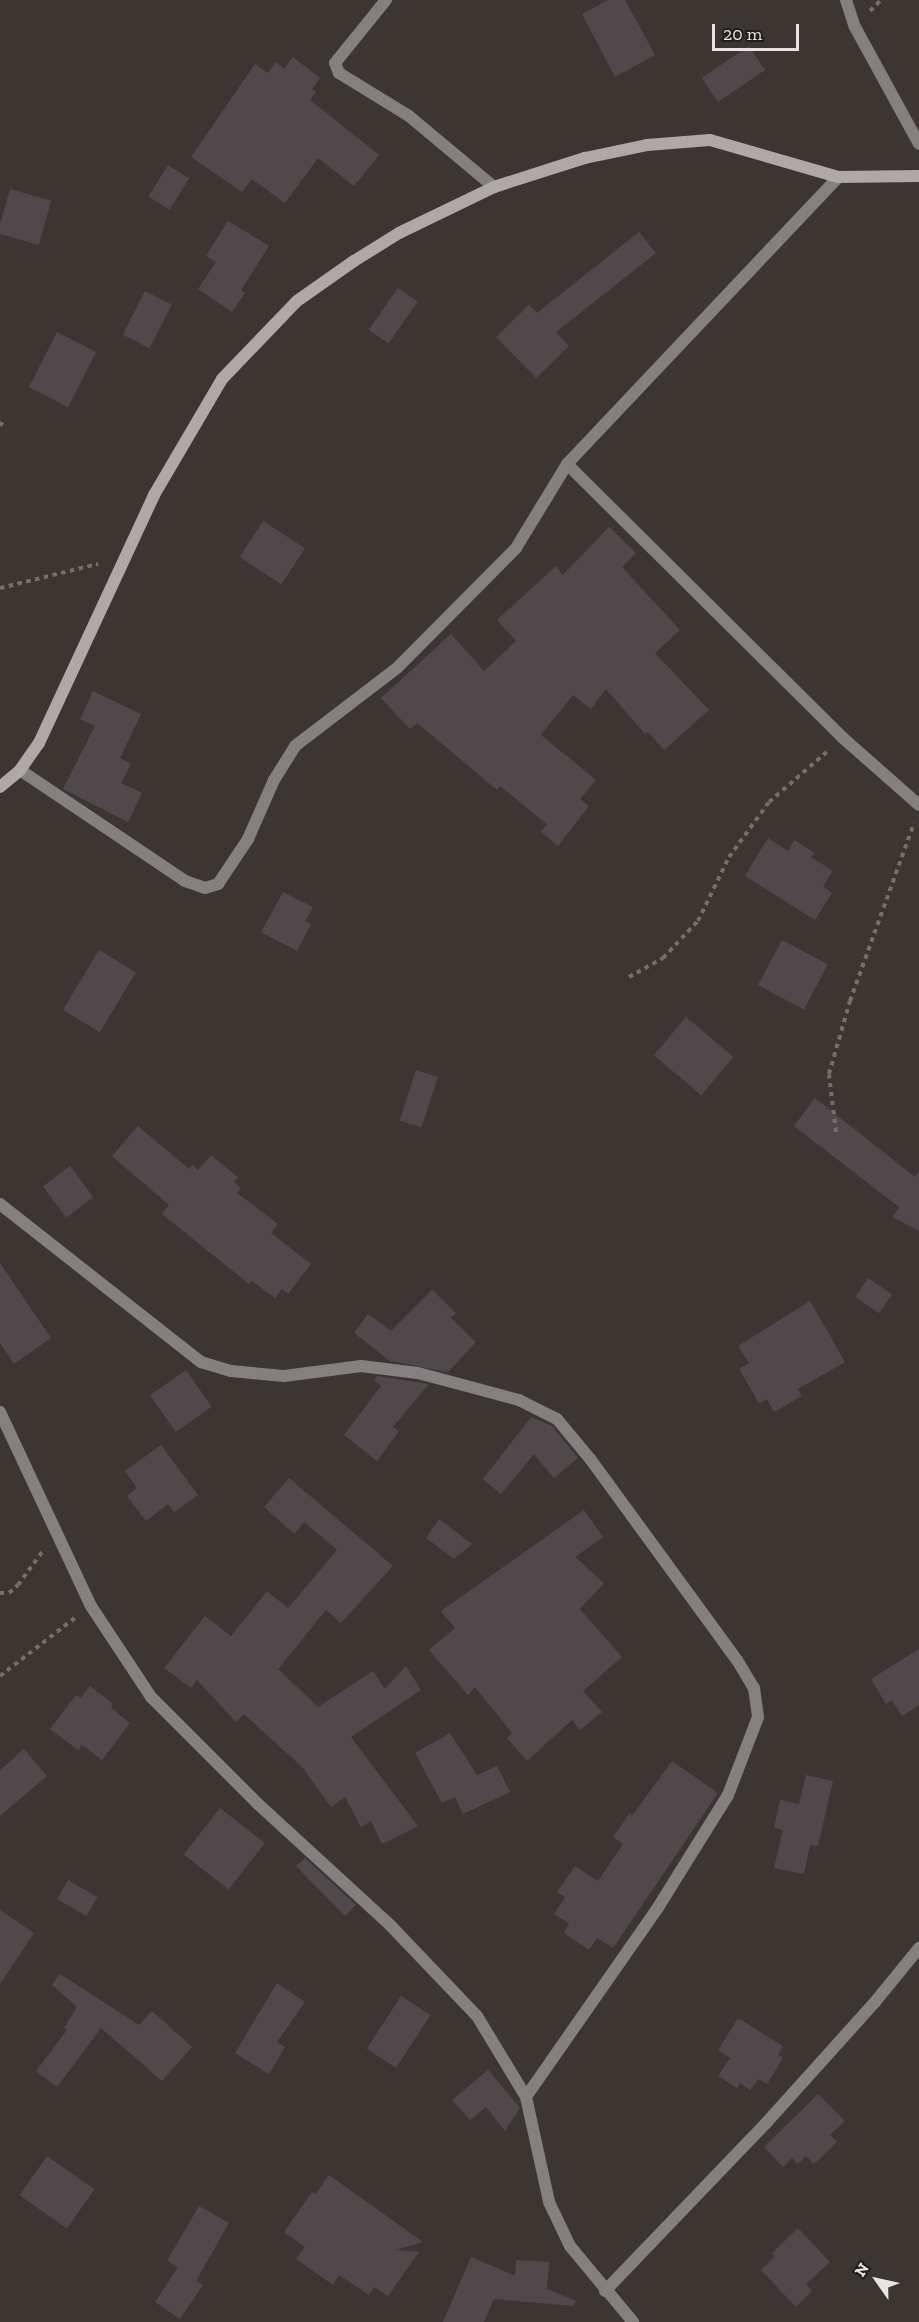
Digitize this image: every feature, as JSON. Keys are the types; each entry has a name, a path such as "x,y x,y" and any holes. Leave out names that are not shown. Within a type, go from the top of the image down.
{"street":[{"path":"386,0 335,63 339,73 409,116 494,187"},
{"path":"846,0 855,27 919,144"},
{"path":"0,787 20,770 39,743 154,495 222,379 297,301 399,233 494,187 585,158 647,145 710,141 838,177 919,176"},
{"path":"20,770 185,881 205,888 218,884 248,839 274,780 295,746 397,668 516,548 567,464 838,177"},
{"path":"567,464 843,738 919,805"},
{"path":"0,1204 201,1362 231,1371 284,1376 361,1366 418,1373 519,1400 557,1419 591,1460 737,1660 754,1688 758,1717 728,1795 657,1910 526,2097"},
{"path":"0,1412 91,1606 152,1697 258,1804 390,1925 477,2016 526,2097 549,2202 570,2246 633,2322"},
{"path":"605,2291 767,2122 876,2002 919,1948"}],"path":[{"path":"0,426 3,421"},
{"path":"0,588 125,558"},
{"path":"629,977 663,958 698,921 729,857 769,802 843,738"},
{"path":"836,1131 829,1074 850,1001 915,819"},
{"path":"0,1593 9,1593 18,1586 56,1532"},
{"path":"0,1676 91,1606"}],"building":[{"path":"608,0 625,0 655,55 615,77 582,14"},
{"path":"749,46 765,70 718,102 702,78"},
{"path":"293,57 320,78 312,89 316,92 310,100 379,155 354,186 318,158 285,203 252,179 242,192 191,157 255,64 268,73 276,62 284,69"},
{"path":"168,165 189,178 170,210 148,196"},
{"path":"10,189 51,201 39,245 0,234 0,224"},
{"path":"228,221 269,246 241,290 245,293 232,312 198,289 216,262 206,256"},
{"path":"639,232 656,253 556,332 569,346 536,378 496,337 529,305 537,313"},
{"path":"398,288 418,302 388,344 369,330"},
{"path":"145,291 172,305 149,348 123,335"},
{"path":"57,332 96,352 68,407 29,387"},
{"path":"263,521 305,548 282,584 240,557"},
{"path":"609,527 636,553 622,567 680,630 655,653 709,710 664,750 648,732 645,734 606,689 591,709 573,695 541,735 596,780 580,799 589,806 558,846 541,832 547,824 500,786 497,790 417,723 410,729 381,698 451,634 484,671 516,641 497,620 556,566 563,575"},
{"path":"93,691 141,714 120,758 131,764 121,783 142,793 128,822 63,789 95,726 80,719"},
{"path":"768,838 788,851 794,840 815,853 811,857 833,871 823,886 832,893 815,920 745,876"},
{"path":"283,892 313,907 305,921 311,924 297,951 261,932"},
{"path":"782,940 828,964 804,1009 758,985"},
{"path":"99,950 136,972 100,1032 63,1010"},
{"path":"686,1017 733,1057 701,1095 654,1055"},
{"path":"416,1070 438,1077 421,1128 400,1120"},
{"path":"815,1098 915,1177 919,1170 919,1231 893,1217 899,1207 794,1126"},
{"path":"138,1126 189,1169 192,1165 198,1170 211,1155 238,1177 234,1182 241,1188 237,1193 278,1224 271,1233 311,1264 288,1294 282,1289 275,1298 252,1281 249,1284 162,1214 169,1205 112,1156"},
{"path":"70,1166 93,1197 66,1218 43,1186"},
{"path":"0,1263 51,1338 14,1364 0,1343"},
{"path":"868,1278 892,1294 879,1313 855,1297"},
{"path":"432,1290 456,1313 451,1318 476,1342 448,1372 390,1361 354,1333 368,1314 391,1331"},
{"path":"810,1301 845,1362 798,1389 802,1396 774,1412 767,1399 759,1403 739,1369 749,1363 738,1346"},
{"path":"186,1370 212,1407 176,1432 150,1395"},
{"path":"377,1376 429,1384 393,1427 399,1431 377,1461 344,1435 381,1386 374,1380"},
{"path":"531,1417 552,1426 578,1458 554,1478 534,1454 501,1494 483,1479"},
{"path":"161,1445 198,1495 174,1512 168,1504 146,1521 127,1496 137,1488 125,1471"},
{"path":"289,1478 393,1566 341,1623 326,1610 278,1669 318,1707 373,1671 385,1689 406,1666 421,1690 351,1737 418,1826 382,1844 371,1821 361,1827 345,1797 331,1807 303,1768 244,1714 236,1722 197,1680 191,1688 164,1668 205,1616 231,1636 267,1591 288,1608 337,1550 304,1522 294,1534 264,1507"},
{"path":"584,1510 603,1537 575,1557 604,1583 580,1609 622,1657 583,1691 602,1712 580,1730 572,1720 527,1761 507,1738 512,1733 475,1687 468,1695 429,1650 455,1628 441,1611"},
{"path":"439,1519 472,1544 454,1559 426,1538"},
{"path":"919,1649 919,1705 902,1716 892,1700 886,1704 871,1679"},
{"path":"90,1686 113,1704 111,1708 130,1723 102,1760 82,1745 78,1750 50,1729 76,1695 81,1698"},
{"path":"450,1733 477,1775 497,1766 510,1792 463,1814 455,1797 442,1803 415,1753"},
{"path":"24,1749 47,1776 0,1816 0,1770"},
{"path":"672,1761 718,1793 613,1948 597,1938 589,1950 564,1933 569,1923 554,1914 565,1897 557,1892 575,1866 598,1881 623,1844 613,1837 630,1813 632,1816"},
{"path":"806,1775 833,1781 818,1846 810,1845 804,1874 774,1868 783,1830 774,1828 780,1800 799,1804"},
{"path":"220,1808 265,1843 229,1890 184,1854"},
{"path":"305,1858 356,1905 345,1916 296,1866"},
{"path":"68,1880 97,1897 86,1916 57,1899"},
{"path":"0,1910 34,1933 0,1984"},
{"path":"60,1974 139,2025 152,2011 192,2047 162,2081 101,2028 57,2087 36,2071 67,2030 64,2028 77,2007 52,1985"},
{"path":"277,1983 305,2002 277,2042 285,2047 269,2074 235,2053"},
{"path":"401,1996 430,2015 396,2068 367,2049"},
{"path":"738,2018 783,2046 778,2055 783,2058 767,2084 758,2079 750,2090 740,2083 737,2088 718,2076 730,2058 718,2050"},
{"path":"488,2070 520,2108 505,2131 486,2107 470,2120 452,2100"},
{"path":"818,2094 845,2121 830,2135 837,2142 814,2164 806,2156 798,2164 792,2158 783,2167 764,2147"},
{"path":"47,2156 95,2189 67,2229 19,2195"},
{"path":"329,2175 423,2242 395,2250 419,2252 388,2296 374,2287 369,2295 339,2275 333,2285 296,2259 305,2247 284,2232 312,2192 316,2194"},
{"path":"199,2206 229,2223 196,2281 203,2285 180,2319 155,2302 178,2267 167,2261"},
{"path":"798,2228 830,2262 806,2284 812,2291 796,2307 761,2270 775,2256 772,2253"},
{"path":"471,2257 515,2276 516,2260 549,2262 547,2289 576,2301 574,2306 494,2299 484,2322 443,2322"}]}
